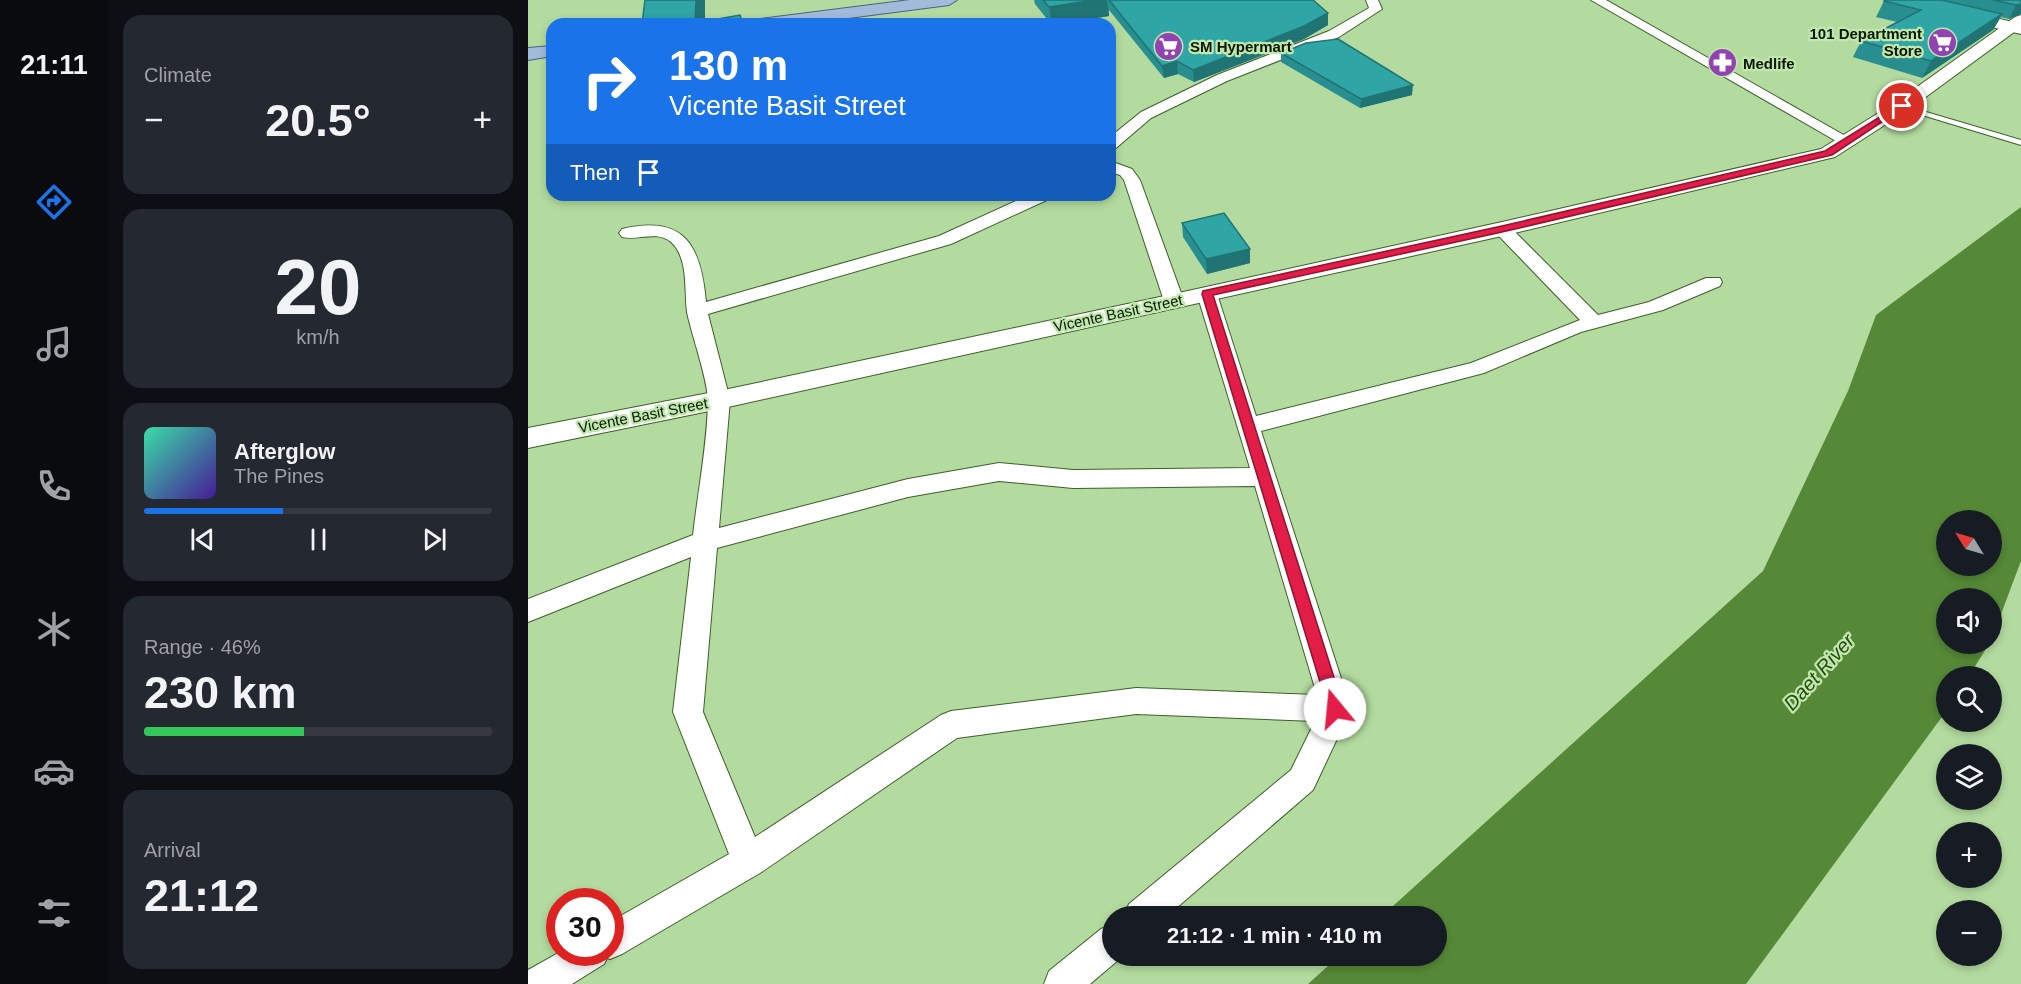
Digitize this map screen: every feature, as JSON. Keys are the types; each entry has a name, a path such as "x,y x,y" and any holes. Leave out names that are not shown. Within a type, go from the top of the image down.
{"main road":[{"path":"808,18 949,0"},
{"path":"1899,0 2018,25"},
{"path":"528,54 546,52"}],"street":[{"path":"1116,141 1146,115 1222,78 1334,34 1376,9 1372,0"},
{"path":"1598,0 1848,142"},
{"name":"Vicente Basit Street","path":"528,438 719,400 1207,294 1502,229 1828,153 1902,106 2018,25"},
{"path":"1116,168 1126,172 1132,180 1174,301"},
{"path":"697,311 945,240 1030,201"},
{"path":"1502,229 1594,323"},
{"path":"628,232 659,230 669,233 681,242 693,268 697,311 719,400 688,712 748,861"},
{"path":"1248,426 1477,368 1574,328 1656,306 1713,282"},
{"path":"1153,906 1302,780 1335,709 1207,294"},
{"path":"528,611 705,541 908,488 999,472 1073,479 1264,477"},
{"path":"624,934 748,861 951,725 1136,701 1335,709"},
{"path":"1062,984 1102,950"},
{"path":"539,984 569,966"}],"lane":[{"path":"1902,106 2021,143"}],"water":[{"name":"Daet River","path":"2021,207 2021,561 2002,611 2002,588 1936,588 1936,654 1983,654 1975,666 1936,666 1936,725 1746,984 1308,984 1328,966 1447,966 1447,906 1393,906 1763,571 1848,391 1876,315"}],"building":[{"path":"645,0 696,0 695,18 643,18"},
{"path":"1043,0 1094,0 1049,7"},
{"name":"SM Hypermart","path":"1109,0 1313,0 1328,13 1304,26 1193,70 1177,61 1162,66"},
{"path":"1885,0 1942,0 2002,14 1931,61 1861,41 1921,10"},
{"path":"1993,0 2021,0 2021,4 2016,5"},
{"path":"740,15 741,18 723,18"},
{"path":"1338,39 1413,85 1361,99 1281,53 1306,43"},
{"path":"1224,213 1250,249 1206,259 1182,223"}],"place":[{"name":"101 Department Store","path":"1943,42"},
{"name":"SM Hypermart","path":"1169,46"},
{"name":"Medlife","path":"1722,63"}],"route":[{"path":"1335,709 1207,294 1502,229 1828,153 1902,106"}]}
